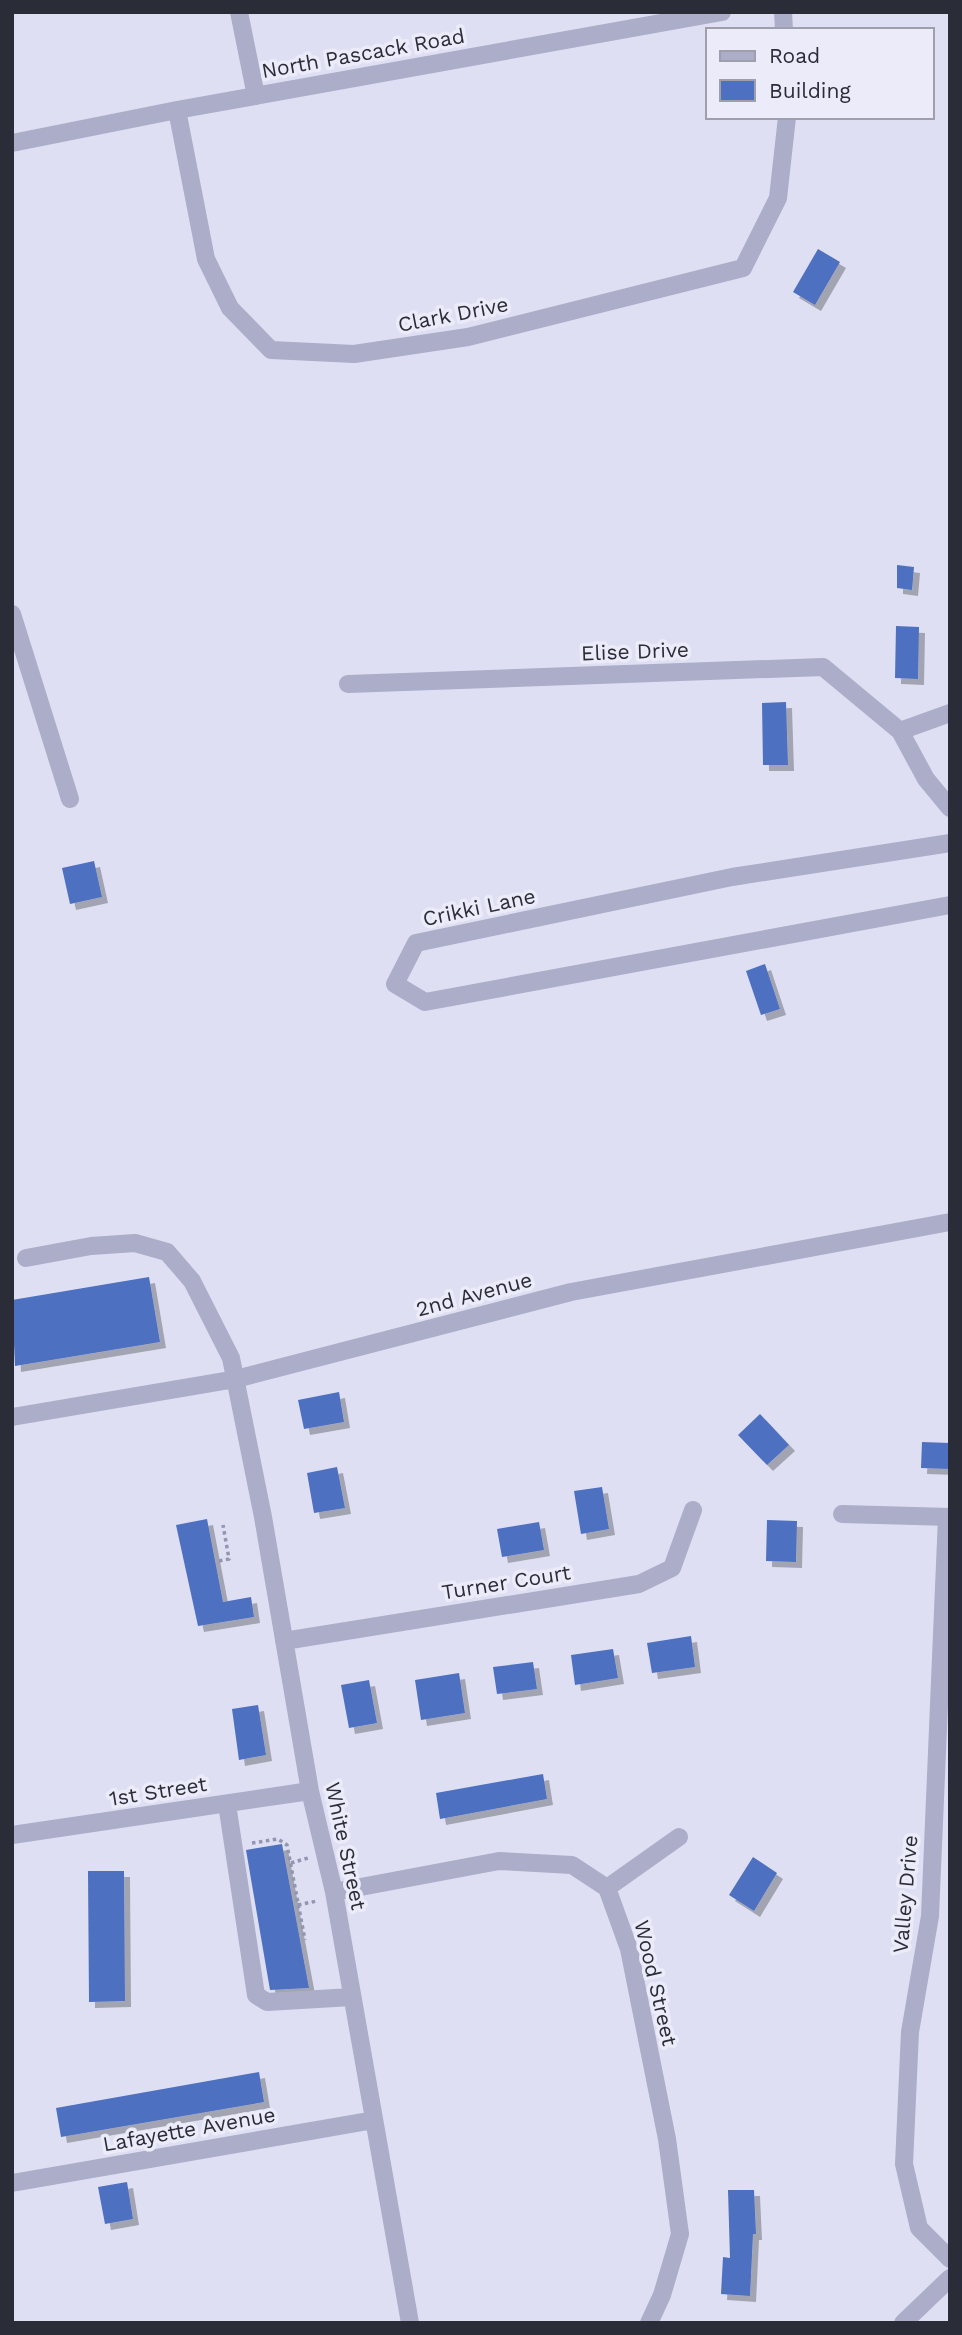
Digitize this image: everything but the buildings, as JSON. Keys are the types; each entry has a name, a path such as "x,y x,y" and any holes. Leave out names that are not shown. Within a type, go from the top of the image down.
{"street":[{"path":"239,12 256,96"},
{"name":"North Pascack Road","path":"12,144 177,110 722,12"},
{"name":"Clark Drive","path":"177,110 206,259 230,308 271,351 354,354 468,337 743,268 778,198 788,119"},
{"path":"12,614 70,799"},
{"name":"Elise Drive","path":"348,684 823,667 900,731 926,779 950,808"},
{"path":"900,731 950,713"},
{"name":"Crikki Lane","path":"950,843 732,877 416,943 395,984 425,1002 950,905"},
{"name":"2nd Avenue","path":"12,1417 236,1379 571,1292 950,1222"},
{"name":"White Street","path":"26,1258 91,1246 135,1243 167,1252 192,1282 231,1358 310,1791 334,1892 410,2323"},
{"name":"Turner Court","path":"284,1641 639,1584 672,1568 692,1510"},
{"path":"842,1514 948,1517"},
{"name":"Valley Drive","path":"948,1517 930,1916 910,2032 904,2164 919,2228 950,2259"},
{"name":"1st Street","path":"12,1835 310,1791"},
{"path":"227,1804 256,1995 260,2001 352,1997"},
{"path":"334,1892 499,1861 572,1865 607,1888 679,1837"},
{"name":"Wood Street","path":"607,1888 629,1949 667,2140 680,2234 662,2295 649,2323"},
{"name":"Lafayette Avenue","path":"12,2183 374,2120"},
{"path":"903,2323 950,2278"}],"path":[{"path":"219,1561 229,1559 223,1525"},
{"path":"233,1846 278,1839 287,1845 305,1940"},
{"path":"291,1864 309,1858"},
{"path":"298,1905 317,1901"}]}
